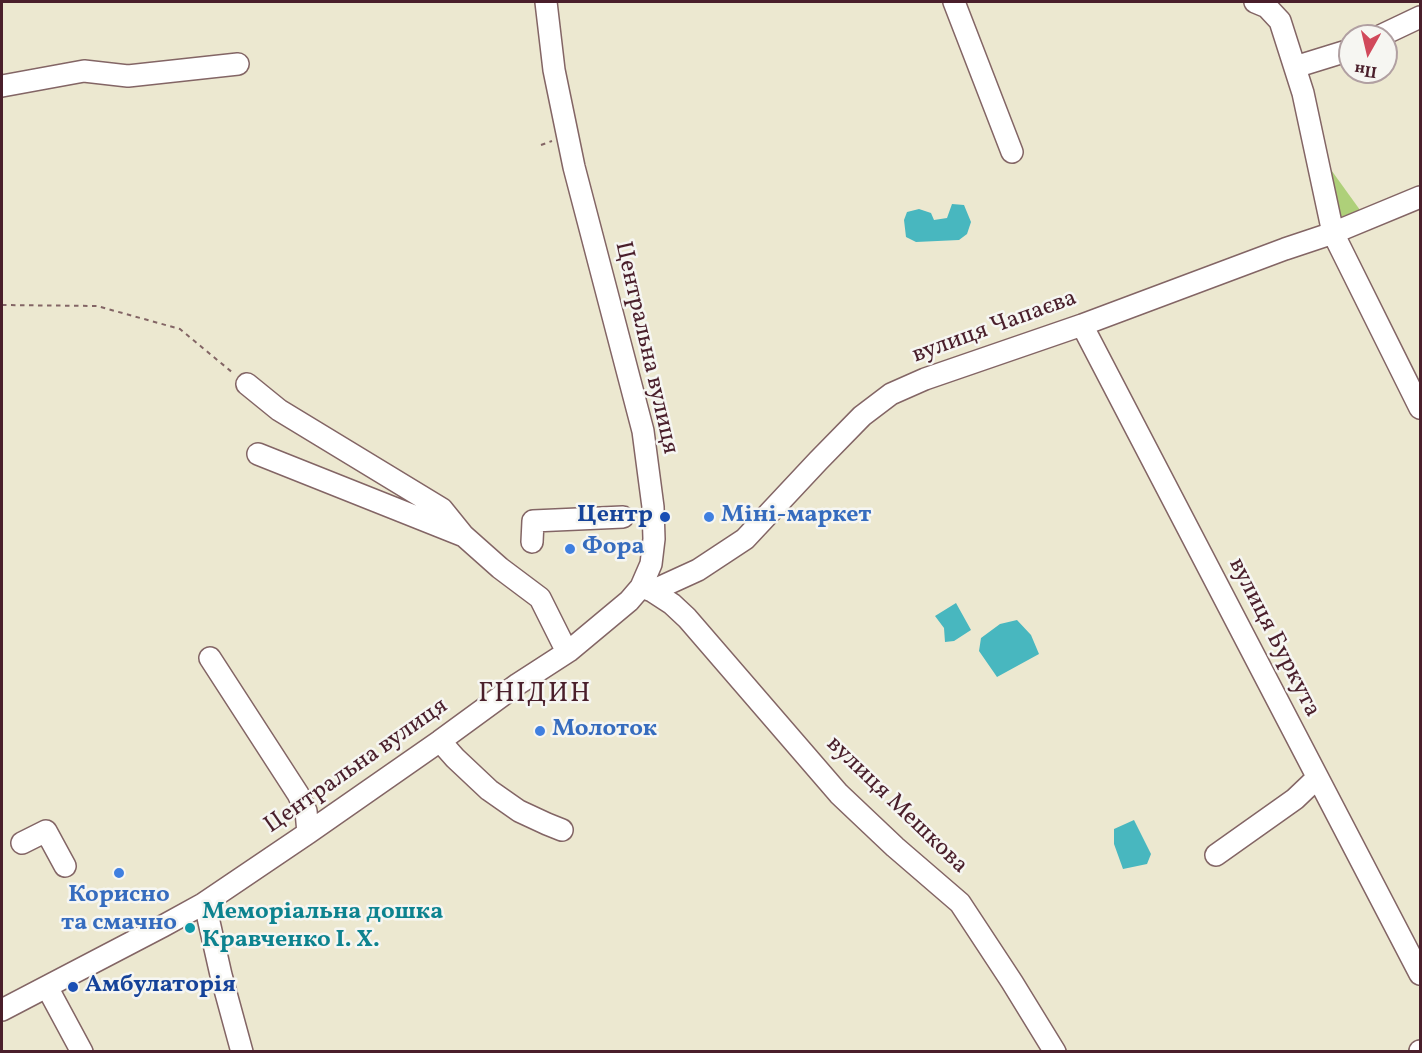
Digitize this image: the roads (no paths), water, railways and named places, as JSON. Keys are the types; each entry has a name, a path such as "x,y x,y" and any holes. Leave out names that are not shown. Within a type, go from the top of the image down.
{"street":[{"name":"Центральна вулиця","path":"2,1010 203,904 440,741 518,684 569,651 646,589 654,539 643,431 574,167 554,70 546,2"},
{"path":"954,2 1012,152"},
{"path":"1255,2 1279,11 1303,93 1333,233 1420,408"},
{"path":"1398,27 1420,17"},
{"path":"1295,67 1338,54"},
{"path":"2,86 84,71 128,76 238,64"},
{"name":"вулиця Чапаєва","path":"646,589 698,570 745,538 862,416 891,394 925,379 1082,325 1333,233 1420,197"},
{"name":"вулиця Буркута","path":"1082,325 1420,974"},
{"path":"247,384 279,410 442,509 464,536 500,568 540,598 562,642 569,651"},
{"path":"258,454 464,536"},
{"path":"532,542 533,521 623,517"},
{"name":"вулиця Мешкова","path":"646,589 672,604 687,618 838,794 960,903 1055,1052"},
{"path":"210,658 298,794 306,811 308,833"},
{"path":"440,741 489,790 519,811 562,830"},
{"path":"1216,855 1295,800 1317,778"},
{"path":"22,843 46,831 65,866"},
{"path":"203,904 242,1052"},
{"path":"47,987 82,1052"}],"water":[{"path":"952,204 964,205 971,222 967,234 959,240 916,242 906,237 904,220 907,212 919,209 931,213 934,220 947,218"},
{"path":"956,603 971,630 954,641 945,642 944,628 935,616"},
{"path":"1017,620 1031,635 1039,654 997,677 979,651 981,638 1000,624"},
{"path":"1134,820 1151,854 1147,864 1123,869 1114,844 1114,829"}],"place":[{"name":"Центр","path":"665,517"},
{"name":"Міні-маркет","path":"709,517"},
{"name":"Фора","path":"570,549"},
{"name":"Молоток","path":"540,731"},
{"name":"Корисно та смачно","path":"119,873"},
{"name":"Меморіальна дошка Кравченко І. Х.","path":"190,928"},
{"name":"Амбулаторія","path":"73,987"}],"district":[{"name":"ГНІДИН","path":"535,696"}]}
